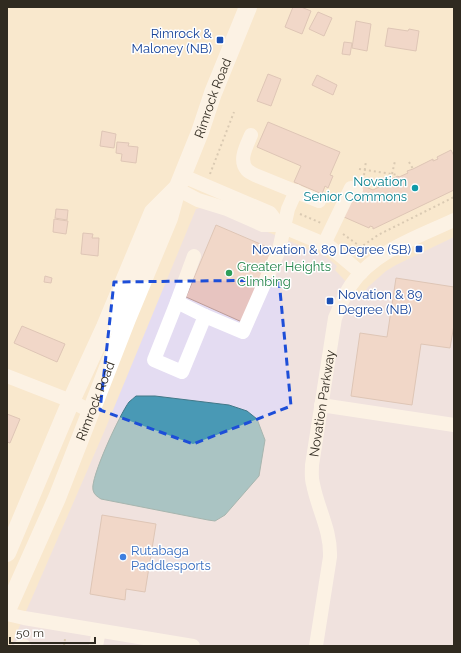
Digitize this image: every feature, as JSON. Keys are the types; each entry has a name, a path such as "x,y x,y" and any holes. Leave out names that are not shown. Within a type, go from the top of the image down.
{"main road":[{"name":"Rimrock Road","path":"7,610 57,498 90,411 169,218 180,182 248,7"},
{"name":"Rimrock Road","path":"7,553 70,401 105,327 153,212 180,182"}],"street":[{"path":"251,135 244,153 244,163 247,170 255,175 319,201"},
{"path":"180,182 198,200 227,209 263,224 282,226 324,244 344,257 361,273"},
{"path":"324,244 351,188 356,190"},
{"path":"177,302 243,332 279,250 282,226 296,191"},
{"name":"Novation Parkway","path":"316,646 330,551 328,534 312,482 312,465 335,318 342,300 351,285 373,262 389,251 454,220"},
{"path":"194,256 154,360 182,372 205,316"},
{"path":"7,376 70,401 90,411"},
{"path":"321,405 454,425"},
{"path":"7,614 193,646"},
{"path":"96,646 99,631"}],"path":[{"path":"392,174 395,161"},
{"path":"364,175 366,162"},
{"path":"409,162 413,169"},
{"path":"359,169 398,175"},
{"path":"64,646 66,639"}],"highlighted area":[{"path":"279,280 291,406 193,444 100,410 114,282"}],"shaded area":[{"path":"200,208 232,217 325,256 337,266 335,270 361,298 368,287 386,271 454,237 454,646 11,646 104,432 196,209"}],"water":[{"path":"136,396 155,396 229,405 247,411 257,419 265,440 259,476 225,515 215,521 208,520 101,499 95,495 93,483 106,446 129,402"}],"building":[{"path":"293,7 301,7 311,11 302,34 285,27"},
{"path":"318,12 332,18 324,36 309,29"},
{"path":"356,21 371,24 367,51 352,48"},
{"path":"388,28 419,31 416,51 385,46"},
{"path":"344,42 352,43 350,55 342,54"},
{"path":"268,74 281,79 271,106 257,101"},
{"path":"317,75 337,85 333,95 312,85"},
{"path":"268,122 340,152 330,175 333,176 328,188 325,186 322,194 294,182 301,166 257,147"},
{"path":"102,131 116,134 114,148 100,146"},
{"path":"117,142 129,143 128,146 138,147 136,163 121,161 122,154 116,153"},
{"name":"Novation Senior Commons","path":"451,150 454,156 454,190 373,229 373,227 370,226 369,228 344,217 359,184 373,190 379,187 379,185 408,173 407,171 433,159 433,161 438,159 437,157"},
{"path":"56,209 68,210 67,220 55,218"},
{"path":"54,219 68,221 66,234 53,232"},
{"name":"Greater Heights Climbing","path":"216,225 272,249 242,322 186,297"},
{"path":"83,233 93,234 92,238 99,238 98,256 81,254"},
{"path":"45,276 52,278 51,283 44,282"},
{"path":"396,278 454,287 454,325 450,348 421,344 412,405 351,396 360,333 387,337"},
{"path":"22,326 65,344 57,362 14,343"},
{"path":"7,414 20,419 10,443 7,442"},
{"name":"Rutabaga Paddlesports","path":"102,515 156,524 145,592 126,589 125,600 90,594"}],"place":[{"name":"Rimrock & Maloney (NB)","path":"220,40"},
{"name":"Novation Senior Commons","path":"415,188"},
{"name":"Novation & 89 Degree (SB)","path":"419,249"},
{"name":"Greater Heights Climbing","path":"229,273"},
{"name":"Novation & 89 Degree (NB)","path":"330,301"},
{"name":"Rutabaga Paddlesports","path":"123,557"}]}
